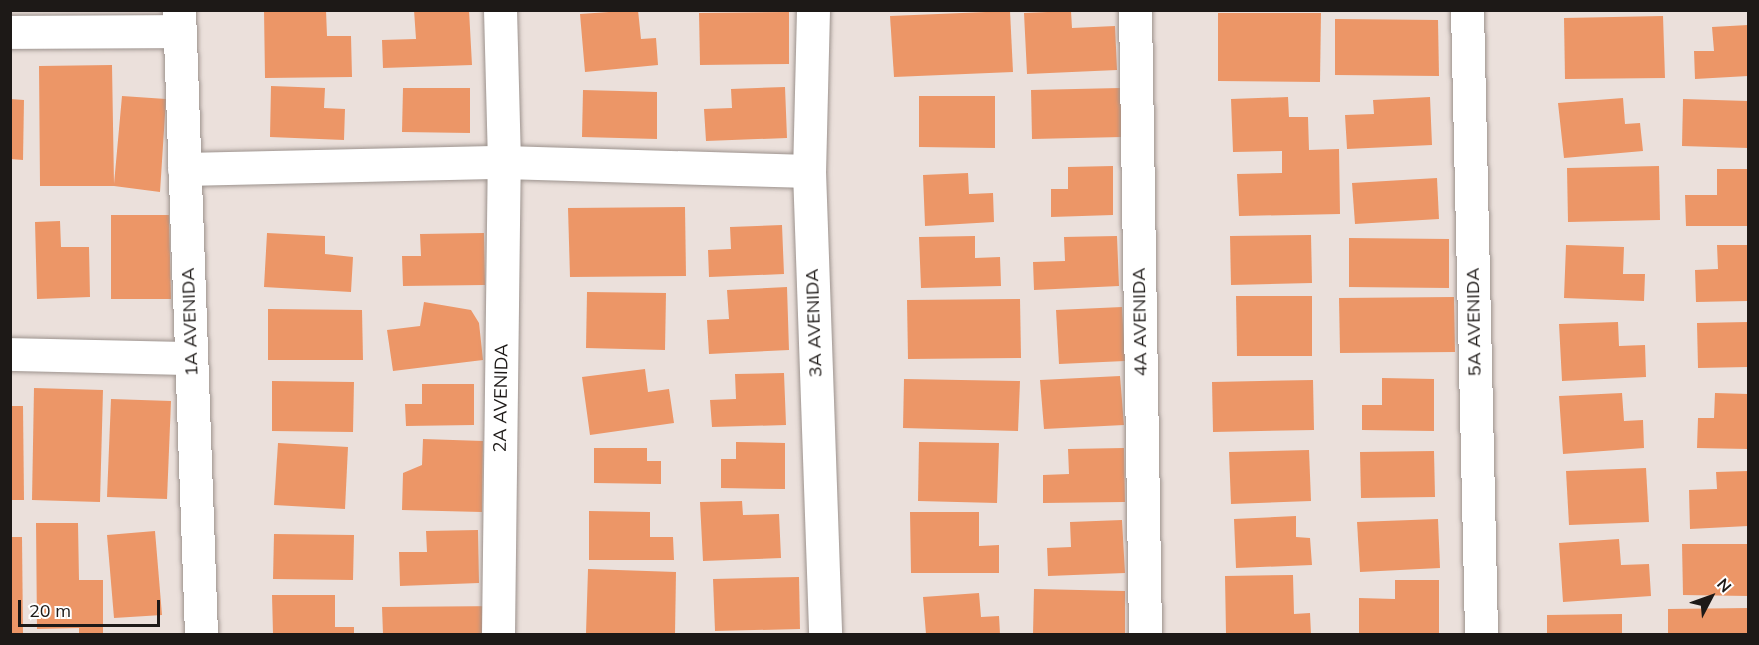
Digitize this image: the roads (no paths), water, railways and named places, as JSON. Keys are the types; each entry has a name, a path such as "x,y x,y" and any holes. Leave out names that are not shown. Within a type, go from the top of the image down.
{"street":[{"name":"2A AVENIDA","path":"498,634 504,162 500,10"},
{"name":"3A AVENIDA","path":"813,10 809,171 825,634"},
{"name":"4A AVENIDA","path":"1135,10 1145,634"},
{"name":"5A AVENIDA","path":"1467,10 1481,634"},
{"path":"10,32 179,21"},
{"name":"1A AVENIDA","path":"179,21 201,634"},
{"path":"184,169 504,162 809,171"},
{"path":"10,354 191,358"}]}
